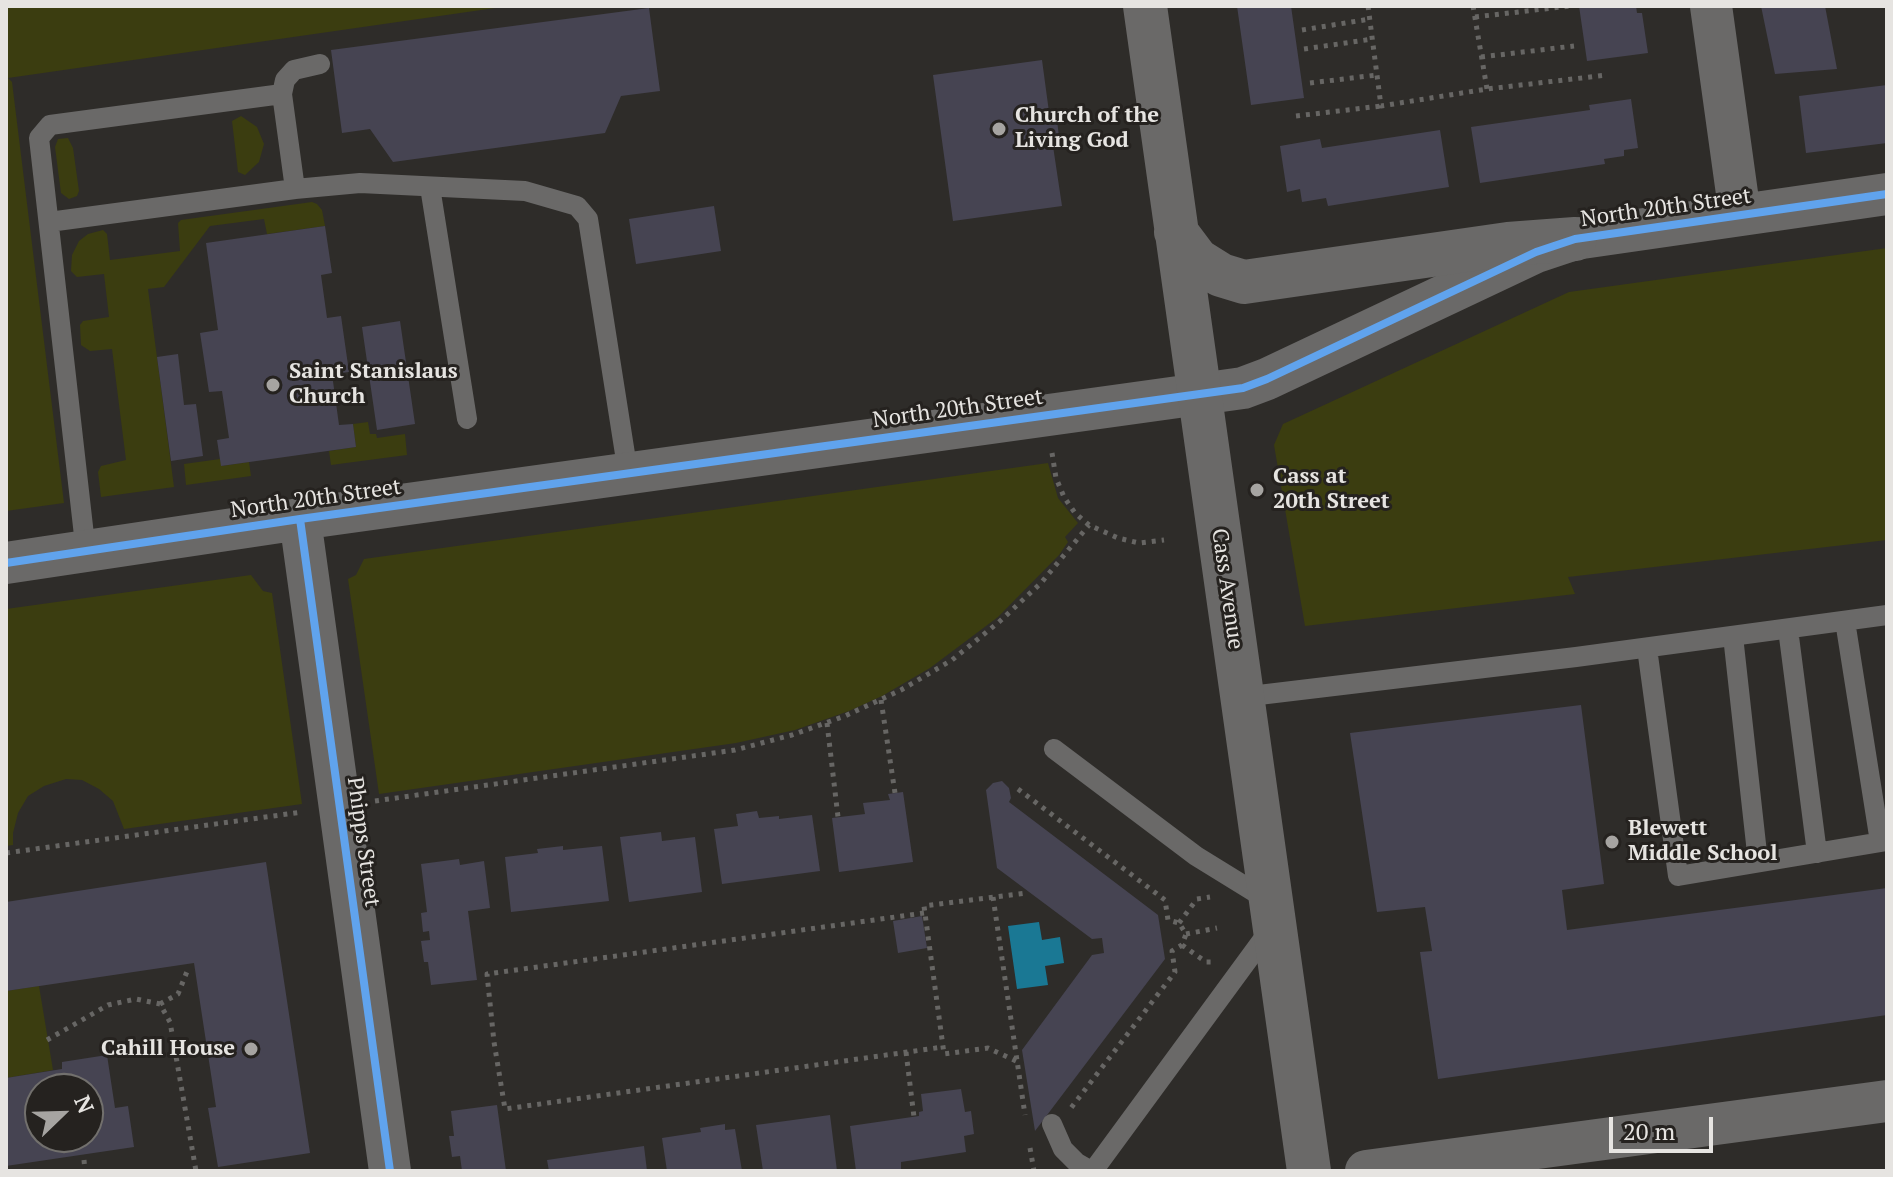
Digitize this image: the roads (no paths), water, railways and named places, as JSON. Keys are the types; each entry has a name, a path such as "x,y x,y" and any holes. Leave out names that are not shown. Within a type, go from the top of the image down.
{"main road":[{"name":"Cass Avenue","path":"1145,6 1309,1171"},
{"path":"1176,232 1197,260 1221,275 1244,282 1508,244 1575,239"}],"street":[{"path":"1711,6 1740,215"},
{"name":"North 20th Street","path":"6,563 1243,388 1536,252 1575,239 1887,194"},
{"name":"Phipps Street","path":"300,519 390,1171"},
{"path":"1366,1171 1887,1101"}],"lane":[{"path":"295,189 282,94 285,80 294,70 320,64"},
{"path":"86,553 39,138 50,125 282,94"},
{"path":"49,222 360,183 525,191 577,206 588,219 628,473"},
{"path":"430,187 467,419"},
{"path":"1242,697 1647,648 1887,615"},
{"path":"1647,648 1678,876 1883,841 1845,621"},
{"path":"1788,629 1817,853"},
{"path":"1733,636 1758,862"},
{"path":"1054,749 1274,914 1092,1171 1077,1163 1063,1149 1060,1118"}],"water":[{"path":"1039,922 1042,940 1060,937 1064,963 1045,966 1048,985 1017,989 1008,926"}],"place":[{"name":"Church of the Living God","path":"999,129"},
{"name":"Saint Stanislaus Church","path":"273,385"},
{"name":"Cass at 20th Street","path":"1257,490"},
{"name":"Blewett Middle School","path":"1612,842"},
{"name":"Cahill House","path":"251,1049"}]}
